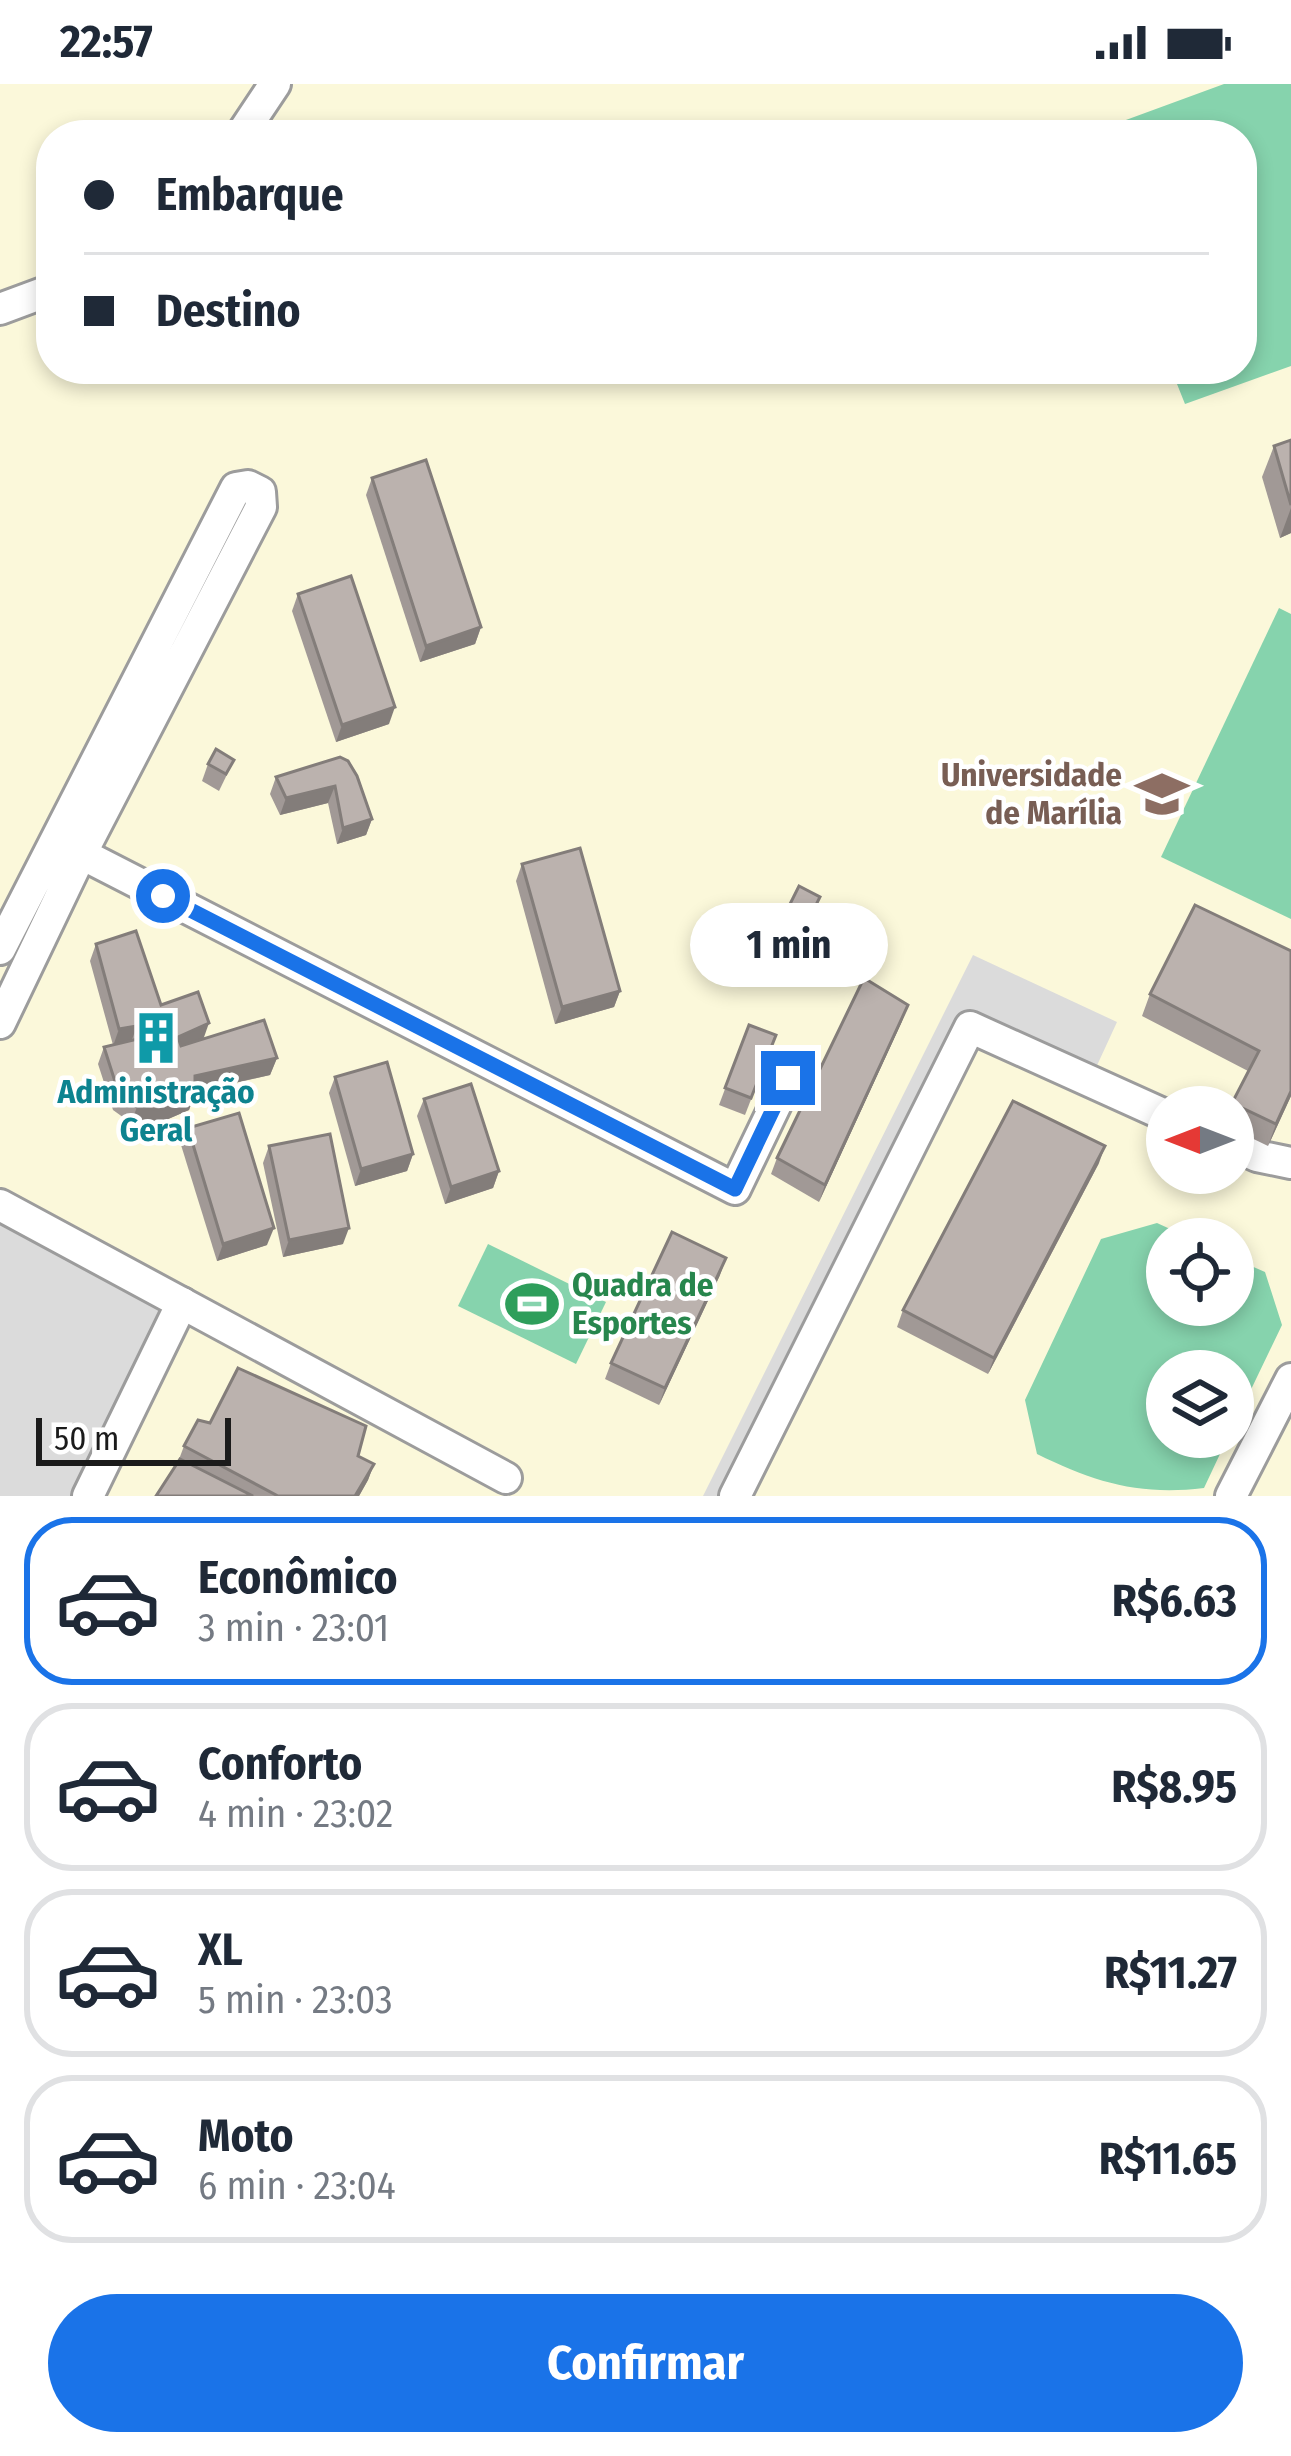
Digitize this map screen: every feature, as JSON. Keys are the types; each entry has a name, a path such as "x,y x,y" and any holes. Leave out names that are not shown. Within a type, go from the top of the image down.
{"lane":[{"path":"251,120 275,84"},
{"path":"3,306 36,295"},
{"path":"0,949 69,848 261,507 260,492 248,486 236,488 69,848 0,1023"},
{"path":"69,848 735,1189 788,1078"},
{"path":"735,1496 970,1028 1146,1107"},
{"path":"1254,1155 1291,1163"},
{"path":"0,1205 506,1478"},
{"path":"88,1496 182,1303"},
{"path":"1231,1496 1291,1379"}],"shaded area":[{"path":"0,84 1291,84 1291,1496 0,1496"},
{"path":"973,955 1117,1022 1094,1072 973,1013 734,1496 703,1496"},
{"path":"0,1215 169,1302 70,1496 0,1496"}],"green space":[{"path":"1224,84 1291,84 1291,366 1257,378 1257,120 1126,120"},
{"path":"1177,384 1241,384 1185,404"},
{"path":"1279,608 1291,614 1291,919 1161,857"},
{"path":"1146,1226 1146,1326 1254,1326 1254,1267 1265,1272 1282,1325 1254,1383 1254,1350 1146,1350 1146,1458 1218,1458 1204,1488 1158,1490 1117,1484 1037,1454 1025,1400 1101,1239"},
{"name":"Quadra de Esportes","path":"488,1244 606,1302 576,1364 458,1306"}],"building":[{"path":"1291,440 1291,505 1274,446"},
{"path":"426,460 481,627 426,646 372,478"},
{"path":"351,576 395,707 342,725 298,594"},
{"path":"216,749 234,760 226,774 208,764"},
{"path":"340,757 357,776 372,819 343,828 335,786 286,798 276,777"},
{"path":"580,848 620,991 562,1007 522,864"},
{"path":"799,886 820,897 786,965 765,954"},
{"path":"1195,905 1291,951 1291,1091 1276,1124 1254,1114 1254,1086 1241,1086 1259,1051 1150,994"},
{"name":"Administração Geral","path":"136,931 161,1005 198,992 209,1023 178,1037 181,1046 264,1020 277,1058 195,1076 195,1094 159,1110 137,1107 119,1094 104,1047 142,1038 137,1026 119,1029 96,944"},
{"path":"864,978 908,1005 825,1185 777,1158"},
{"path":"749,1025 776,1035 751,1098 725,1088"},
{"path":"387,1062 413,1154 361,1169 335,1077"},
{"path":"471,1084 499,1171 451,1187 424,1099"},
{"path":"1013,1101 1105,1146 994,1358 903,1310"},
{"path":"239,1113 274,1228 223,1244 188,1128"},
{"path":"330,1134 349,1228 289,1240 269,1146"},
{"path":"672,1232 726,1258 665,1388 611,1363"},
{"path":"238,1368 366,1426 358,1456 374,1464 355,1496 278,1496 184,1446 198,1420 210,1423"},
{"path":"180,1459 253,1496 156,1496"}],"place":[{"name":"Universidade de Marília","path":"1162,794"},
{"name":"Administração Geral","path":"156,1038"},
{"name":"Quadra de Esportes","path":"532,1304"}],"route":[{"path":"163,896 735,1189 788,1078"}]}
